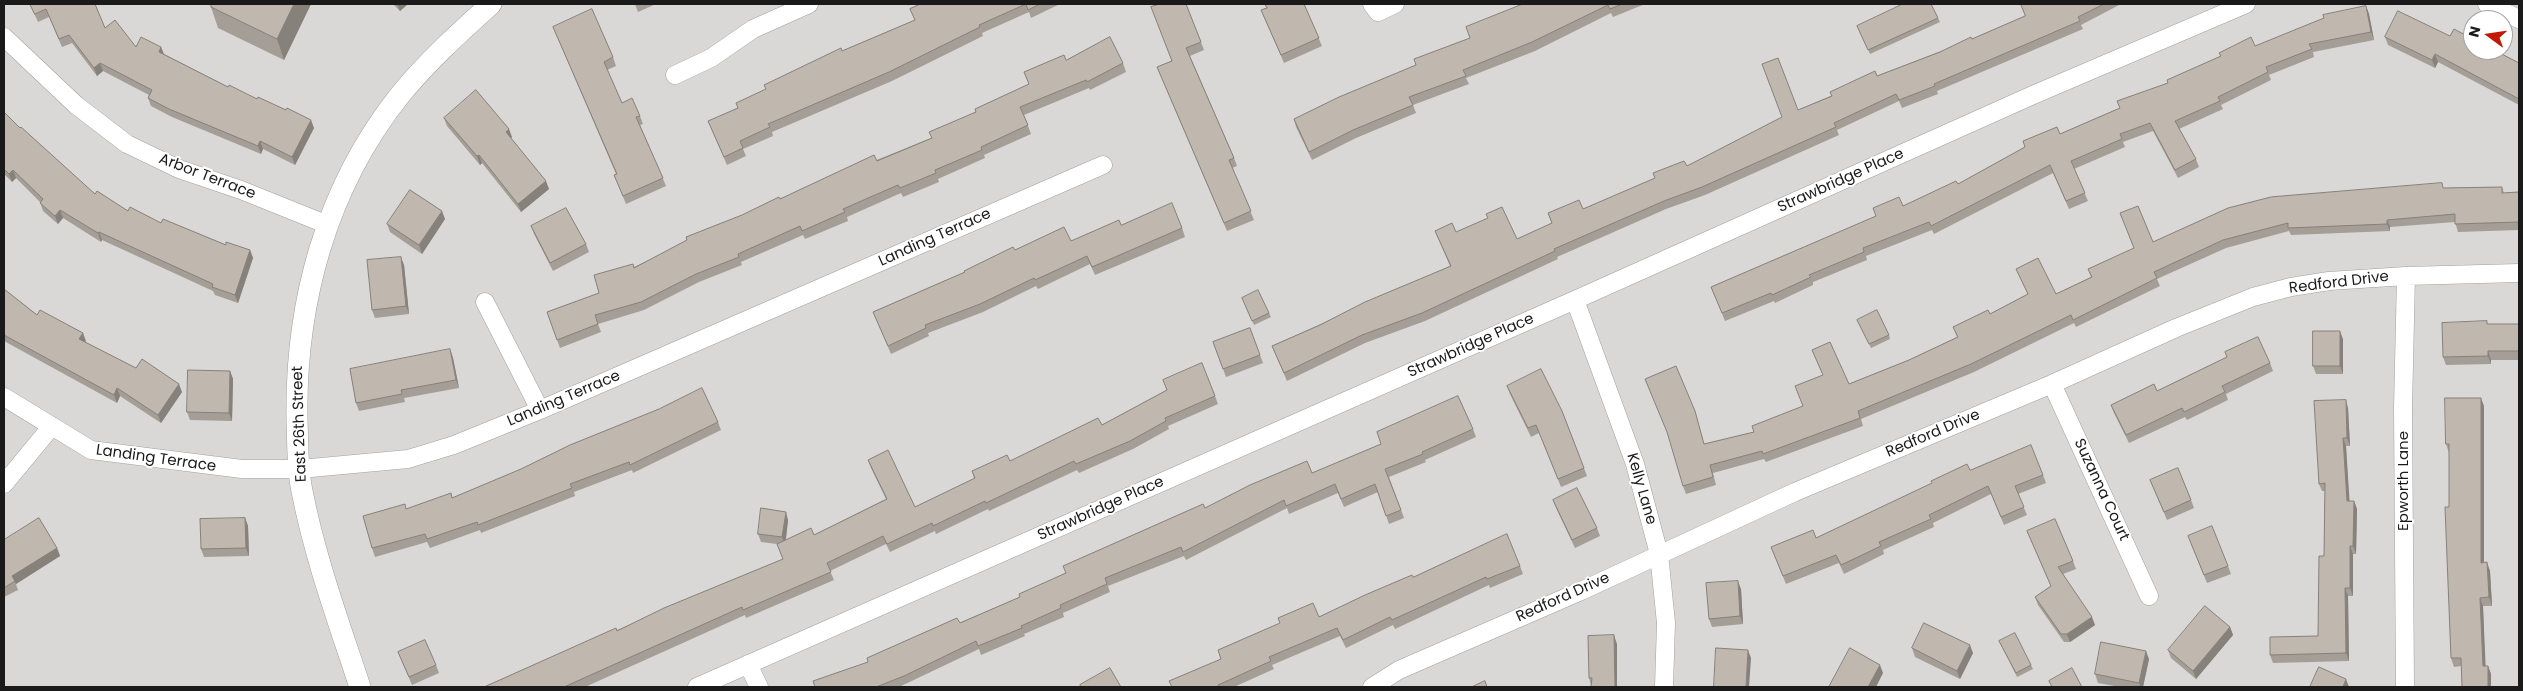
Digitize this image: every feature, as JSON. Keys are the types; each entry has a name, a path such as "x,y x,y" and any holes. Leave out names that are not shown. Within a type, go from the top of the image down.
{"street":[{"name":"East 26th Street","path":"360,687 322,572 302,490 298,450 297,363 302,324 318,248 346,182 367,146 399,96 431,58 491,4"},
{"path":"676,75 711,58 753,29 809,4"},
{"path":"1372,4 1378,12 1395,4"},
{"name":"Strawbridge Place","path":"696,687 1575,300 2033,95 2246,4"},
{"path":"2487,4 2519,19"},
{"name":"Arbor Terrace","path":"4,37 76,106 127,144 179,170 241,190 328,224"},
{"name":"Landing Terrace","path":"4,396 91,450 218,468 300,469 408,458 454,445 540,410 1103,165"},
{"name":"Redford Drive","path":"1372,687 1399,670 1581,591 1804,489 2052,384 2176,328 2253,297 2291,287 2329,281 2519,272"},
{"name":"Epworth Lane","path":"2406,276 2403,401 2406,687"},
{"name":"Kelly Lane","path":"1575,300 1635,464 1659,554 1666,623 1664,687"},
{"path":"486,302 540,410"},
{"name":"Suzanna Court","path":"2052,384 2149,596"},
{"path":"4,484 52,426"},
{"path":"748,664 759,687"}],"shaded area":[{"path":"4,4 2519,4 2519,687 4,687"}],"building":[{"path":"30,4 95,4 105,28 115,20 136,47 141,37 161,47 159,52 228,87 229,85 257,99 258,97 286,110 287,108 311,120 292,157 260,141 258,146 169,109 148,98 152,90 100,63 94,68 69,35 59,39 46,9 35,14"},
{"path":"212,4 294,4 277,39 211,7"},
{"path":"921,4 1026,4 979,25 980,27 889,72 768,124 770,127 740,141 743,148 724,157 708,121 738,108 736,103 766,89 764,85 841,48 842,51 915,20 910,9"},
{"path":"1026,4 1040,4 1028,10"},
{"path":"1160,4 1186,4 1201,42 1186,48 1234,158 1229,160 1251,211 1224,223 1157,67 1172,61 1151,7"},
{"path":"1265,4 1304,4 1319,38 1281,55 1261,10 1267,8"},
{"path":"1523,4 1622,4 1610,9 1608,5 1532,42 1463,70 1466,76 1409,97 1413,105 1353,130 1309,152 1294,119 1339,97 1416,65 1414,59 1470,38 1466,27"},
{"path":"1903,4 1931,4 1938,18 1868,50 1857,26"},
{"path":"2021,4 2104,4 2078,17 2080,21 1934,84 1935,86 1899,100 1896,94 1834,123 1836,127 1702,187 1664,201 1554,249 1555,251 1422,313 1362,335 1284,373 1272,346 1320,325 1365,302 1451,266 1435,231 1452,223 1456,232 1488,218 1486,214 1502,207 1517,239 1552,223 1548,213 1579,200 1583,209 1655,178 1653,173 1684,161 1687,166 1782,117 1762,64 1778,58 1798,110 1832,96 1830,92 1875,71 1877,76 2025,16"},
{"path":"2366,6 2371,32 2309,44 2312,49 2266,67 2268,72 2218,97 2220,101 2175,121 2196,159 2175,170 2150,123 2120,134 2122,139 2071,161 2085,193 2066,201 2050,165 1931,226 1929,222 1863,248 1864,252 1809,275 1811,277 1772,295 1771,293 1722,313 1711,287 1876,216 1873,208 1899,197 1903,206 1956,181 1958,184 2025,147 2023,141 2057,127 2060,134 2120,108 2117,101 2168,83 2167,80 2221,56 2219,53 2251,37 2255,46 2324,18 2323,15"},
{"path":"592,9 613,57 604,62 622,103 632,98 640,116 636,117 663,178 623,196 614,175 617,174 553,27"},
{"path":"2398,11 2450,36 2454,29 2463,34 2463,60 2513,60 2519,63 2519,99 2435,54 2432,60 2385,37"},
{"path":"1110,37 1123,63 1087,82 1086,80 1020,107 1028,125 981,147 982,150 935,170 936,173 900,188 898,185 843,209 845,212 802,231 800,226 738,254 739,257 696,274 641,302 595,315 598,324 557,340 547,312 599,293 594,275 633,264 634,268 687,240 686,237 742,215 779,197 780,199 874,155 877,161 932,138 929,132 976,112 975,109 1029,84 1024,72 1064,55 1066,60"},
{"path":"476,90 509,129 506,132 546,181 518,204 479,155 477,156 444,118"},
{"path":"4,112 95,194 97,191 128,211 130,207 161,223 163,219 226,245 226,242 250,250 235,295 212,287 213,284 98,233 60,210 55,216 40,203 43,199 13,170 9,174 4,169"},
{"path":"2442,183 2443,188 2502,187 2502,193 2519,192 2519,222 2455,224 2455,214 2387,220 2387,224 2288,228 2288,223 2223,240 2154,272 2157,278 2073,320 2071,315 1971,364 1858,411 1860,418 1763,454 1762,451 1710,465 1713,477 1683,486 1667,432 1645,379 1676,366 1695,411 1704,444 1754,432 1752,426 1803,406 1795,386 1823,375 1812,350 1830,342 1849,384 1909,360 1958,337 1953,327 1988,310 1990,314 2028,294 2016,269 2038,258 2056,294 2092,277 2088,269 2134,248 2120,213 2138,206 2153,242 2228,208 2271,197"},
{"path":"410,190 442,211 419,245 387,224"},
{"path":"1172,203 1182,228 1092,267 1087,256 1035,280 1034,278 980,304 925,325 926,328 888,346 873,312 965,272 1013,247 1015,250 1064,227 1071,241 1119,220 1121,225"},
{"path":"566,208 586,244 550,263 531,226"},
{"path":"401,257 406,306 372,310 367,260"},
{"path":"4,289 37,315 40,310 83,333 79,339 136,368 142,359 179,384 158,415 117,388 114,395 4,335"},
{"path":"1258,290 1269,313 1252,321 1242,298"},
{"path":"1877,310 1889,335 1869,344 1857,320"},
{"path":"2487,321 2487,324 2519,324 2519,351 2488,351 2488,356 2443,357 2442,323"},
{"path":"1250,328 1260,355 1223,369 1213,342"},
{"path":"2313,331 2340,331 2340,366 2313,366"},
{"path":"2258,337 2270,363 2222,386 2225,392 2184,412 2182,408 2126,435 2111,405 2154,384 2157,391 2227,357 2225,352"},
{"path":"450,349 456,380 401,390 402,394 356,403 350,369"},
{"path":"1202,363 1215,396 1165,418 1166,421 1130,441 1076,464 1074,461 986,503 985,501 933,526 932,523 887,544 883,536 827,563 831,572 743,610 742,607 564,687 484,687 616,628 617,631 664,608 783,559 777,544 811,528 814,535 887,499 868,460 888,450 915,507 975,478 972,471 1007,455 1010,461 1098,418 1102,425 1167,390 1163,380"},
{"path":"1541,369 1562,411 1584,468 1558,479 1536,425 1528,428 1507,386"},
{"path":"188,370 230,371 229,413 187,412"},
{"path":"702,388 718,422 630,465 629,462 570,484 572,488 478,525 477,522 427,539 425,534 372,548 363,516 405,504 406,509 451,493 452,498 521,469 570,445 659,409"},
{"path":"1458,396 1473,429 1422,452 1423,454 1385,469 1401,510 1386,516 1375,484 1341,499 1335,484 1286,506 1284,500 1183,552 1181,547 1105,578 1107,584 1060,605 1061,608 1021,626 1022,628 978,646 976,641 904,676 876,687 815,687 813,681 868,662 867,658 957,618 960,623 1020,597 1019,594 1066,573 1063,566 1203,504 1205,508 1250,485 1307,461 1312,473 1381,444 1377,432"},
{"path":"2445,398 2481,398 2481,563 2487,562 2489,597 2480,598 2483,666 2488,666 2488,687 2462,687 2461,658 2451,658 2445,507 2449,507 2449,444 2446,444"},
{"path":"2346,400 2347,438 2343,438 2347,501 2354,501 2353,546 2350,546 2350,588 2345,588 2346,653 2270,655 2270,637 2318,636 2319,556 2324,556 2325,483 2319,484 2314,401"},
{"path":"2031,445 2043,475 2015,486 2024,507 2001,517 1988,486 1929,515 1931,519 1879,542 1881,546 1841,565 1836,555 1783,576 1771,547 1813,530 1816,538 1932,483 1931,481 1967,464 1970,470"},
{"path":"2178,468 2191,500 2164,512 2150,480"},
{"path":"1577,488 1597,528 1572,540 1553,500"},
{"path":"761,508 786,512 782,537 758,534"},
{"path":"39,518 57,548 12,576 15,581 4,588 4,540"},
{"path":"245,518 246,548 201,549 200,519"},
{"path":"2055,519 2073,561 2058,567 2092,617 2067,634 2061,634 2035,597 2051,586 2027,531"},
{"path":"2212,526 2228,566 2204,575 2188,536"},
{"path":"1507,534 1520,566 1487,579 1486,577 1392,620 1390,617 1343,640 1337,628 1269,657 1271,661 1218,685 1219,687 1172,687 1169,681 1221,659 1218,650 1280,623 1278,618 1313,603 1319,617 1365,595 1412,575 1413,577"},
{"path":"1738,581 1740,616 1709,619 1706,583"},
{"path":"2205,606 2230,627 2193,671 2168,650"},
{"path":"1924,623 1970,645 1957,671 1912,648"},
{"path":"2015,633 2031,665 2016,673 1999,641"},
{"path":"1614,635 1615,687 1591,687 1592,678 1589,678 1588,636"},
{"path":"425,640 436,665 409,677 398,652"},
{"path":"2101,642 2146,651 2139,683 2095,674"},
{"path":"1716,648 1748,650 1746,687 1714,687"},
{"path":"1850,648 1880,665 1868,687 1829,687"},
{"path":"2319,667 2346,679 2343,687 2310,687"},
{"path":"1110,668 1121,687 1081,687 1080,685"},
{"path":"2072,668 2082,687 2052,687 2049,681"},
{"path":"1485,681 1487,687 1472,687"}]}
